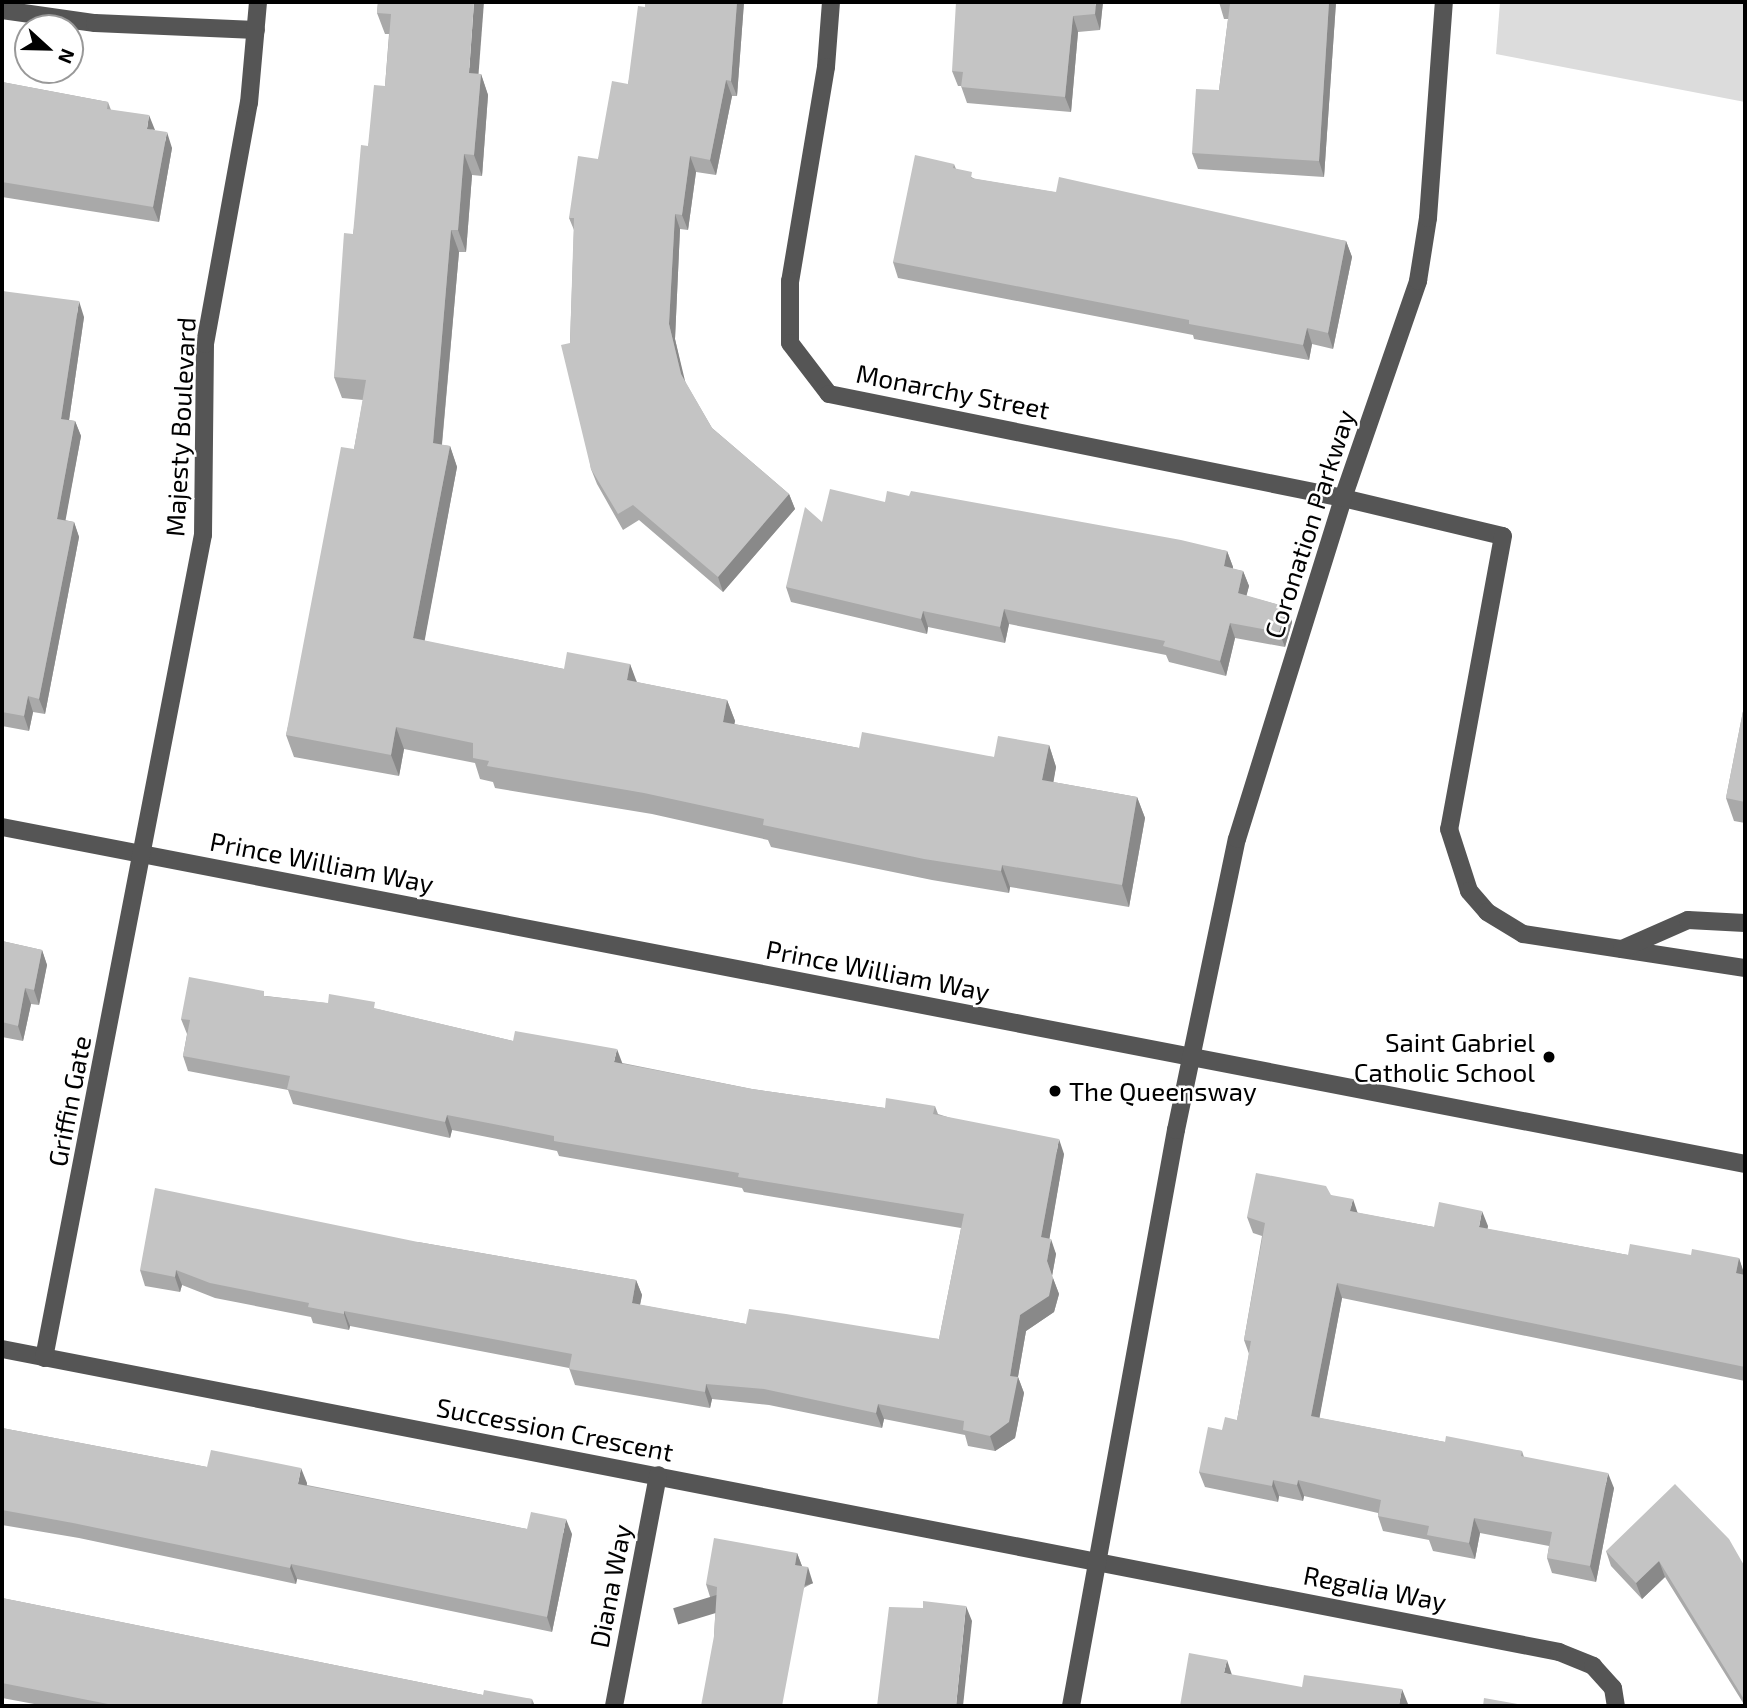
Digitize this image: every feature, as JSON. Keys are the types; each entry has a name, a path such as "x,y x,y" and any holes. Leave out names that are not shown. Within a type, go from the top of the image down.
{"street":[{"name":"Majesty Boulevard","path":"144,854 203,535 205,344 249,103 258,2"},
{"name":"Monarchy Street","path":"831,2 826,67 790,281 790,344 829,394 1343,498 1503,536 1449,829 1459,867 1469,891 1487,912 1523,934 1617,951"},
{"name":"Coronation Parkway","path":"1191,1057 1237,839 1343,498 1418,281 1428,218 1444,2"},
{"path":"2,10 95,23 256,30"},
{"name":"Prince William Way","path":"2,827 1745,1164"},
{"name":"Griffin Gate","path":"44,1358 144,854"},
{"path":"1617,951 1688,920 1745,923"},
{"path":"1617,951 1681,955 1745,968"},
{"path":"1071,1706 1191,1057"},
{"name":"Succession Crescent","path":"2,1349 1097,1561"},
{"name":"Diana Way","path":"614,1706 658,1475"},
{"name":"Regalia Way","path":"1097,1561 1559,1651 1593,1666 1613,1688 1616,1706"}],"shaded area":[{"path":"1500,2 1745,2 1745,102 1496,54"}],"building":[{"path":"378,2 474,2 469,73 481,74 474,155 464,154 458,230 451,230 433,443 450,446 413,638 564,669 567,652 630,664 627,680 727,700 723,722 859,748 862,732 994,757 998,736 1049,745 1042,780 1137,797 1122,885 1002,865 1001,871 924,859 763,825 764,819 644,793 487,766 489,761 473,758 473,743 396,727 391,755 286,735 341,447 354,449 366,380 334,377 344,233 353,234 361,145 368,146 374,85 385,86 391,14 377,13"},
{"path":"645,2 737,2 731,81 726,80 710,160 690,156 682,215 675,214 669,324 681,374 712,428 789,494 718,577 633,505 618,514 591,469 561,345 570,343 574,218 569,218 578,156 598,159 612,81 628,84 638,6 645,7"},
{"path":"956,2 1096,2 1095,14 1073,16 1065,97 961,87 963,72 952,71"},
{"path":"1219,2 1329,2 1319,161 1192,153 1196,89 1219,90 1230,4"},
{"path":"2,82 108,102 107,109 149,115 147,129 167,132 153,207 2,182"},
{"path":"915,155 954,164 953,168 972,172 971,178 1056,192 1059,177 1346,241 1328,333 1307,328 1303,345 893,262"},
{"path":"2,291 79,301 61,419 75,421 57,519 74,522 39,699 28,696 24,716 2,712"},
{"path":"830,489 885,502 887,491 909,496 911,491 1181,540 1227,551 1224,566 1243,571 1238,593 1287,607 1279,632 1230,623 1220,661 1163,646 1165,641 1004,609 1000,627 923,611 921,619 786,587 805,507 822,522"},
{"path":"1745,701 1745,802 1726,798"},
{"path":"2,941 42,950 34,990 25,988 18,1026 2,1022"},
{"path":"189,977 264,991 264,996 328,1003 329,994 375,1002 374,1008 513,1041 515,1031 617,1049 614,1062 752,1089 885,1108 886,1098 935,1106 933,1114 1059,1139 1041,1237 1051,1239 1047,1261 1053,1278 1049,1296 1020,1315 1010,1376 1018,1377 1009,1422 990,1436 963,1430 964,1421 878,1404 876,1413 764,1389 706,1384 705,1392 569,1369 572,1354 344,1311 344,1314 308,1307 309,1303 210,1283 176,1270 175,1277 140,1270 155,1188 418,1242 636,1280 632,1303 746,1324 749,1309 939,1339 964,1214 738,1177 739,1173 554,1141 554,1136 447,1115 445,1122 287,1089 290,1076 183,1056 190,1020 181,1019"},
{"path":"1256,1173 1326,1186 1331,1195 1353,1199 1350,1211 1434,1227 1439,1202 1482,1211 1479,1227 1628,1255 1630,1244 1691,1255 1692,1249 1739,1258 1736,1273 1745,1275 1745,1367 1337,1283 1311,1416 1445,1442 1446,1436 1522,1451 1521,1456 1608,1473 1590,1566 1547,1558 1552,1532 1474,1518 1469,1543 1427,1535 1429,1526 1378,1516 1381,1500 1298,1480 1297,1485 1273,1480 1272,1486 1199,1472 1208,1427 1222,1430 1225,1417 1237,1420 1251,1341 1244,1340 1265,1223 1247,1217"},
{"path":"2,1428 207,1467 211,1450 301,1468 298,1484 527,1529 531,1512 566,1519 547,1617 291,1564 290,1568 2,1510"},
{"path":"1675,1484 1729,1539 1745,1567 1745,1701 1659,1561 1636,1583 1606,1551"},
{"path":"714,1538 797,1553 795,1565 808,1567 782,1706 701,1706 714,1636 717,1587 706,1584"},
{"path":"2,1598 483,1695 484,1690 532,1699 531,1706 118,1706 2,1683"},
{"path":"923,1601 966,1606 956,1706 877,1706 889,1607 923,1608"},
{"path":"1189,1653 1227,1660 1224,1673 1302,1687 1304,1675 1402,1689 1399,1705 1406,1706 1180,1706"},
{"path":"1484,1698 1529,1706 1483,1706"}],"place":[{"name":"Saint Gabriel Catholic School","path":"1549,1057"},
{"name":"The Queensway","path":"1055,1091"}]}
